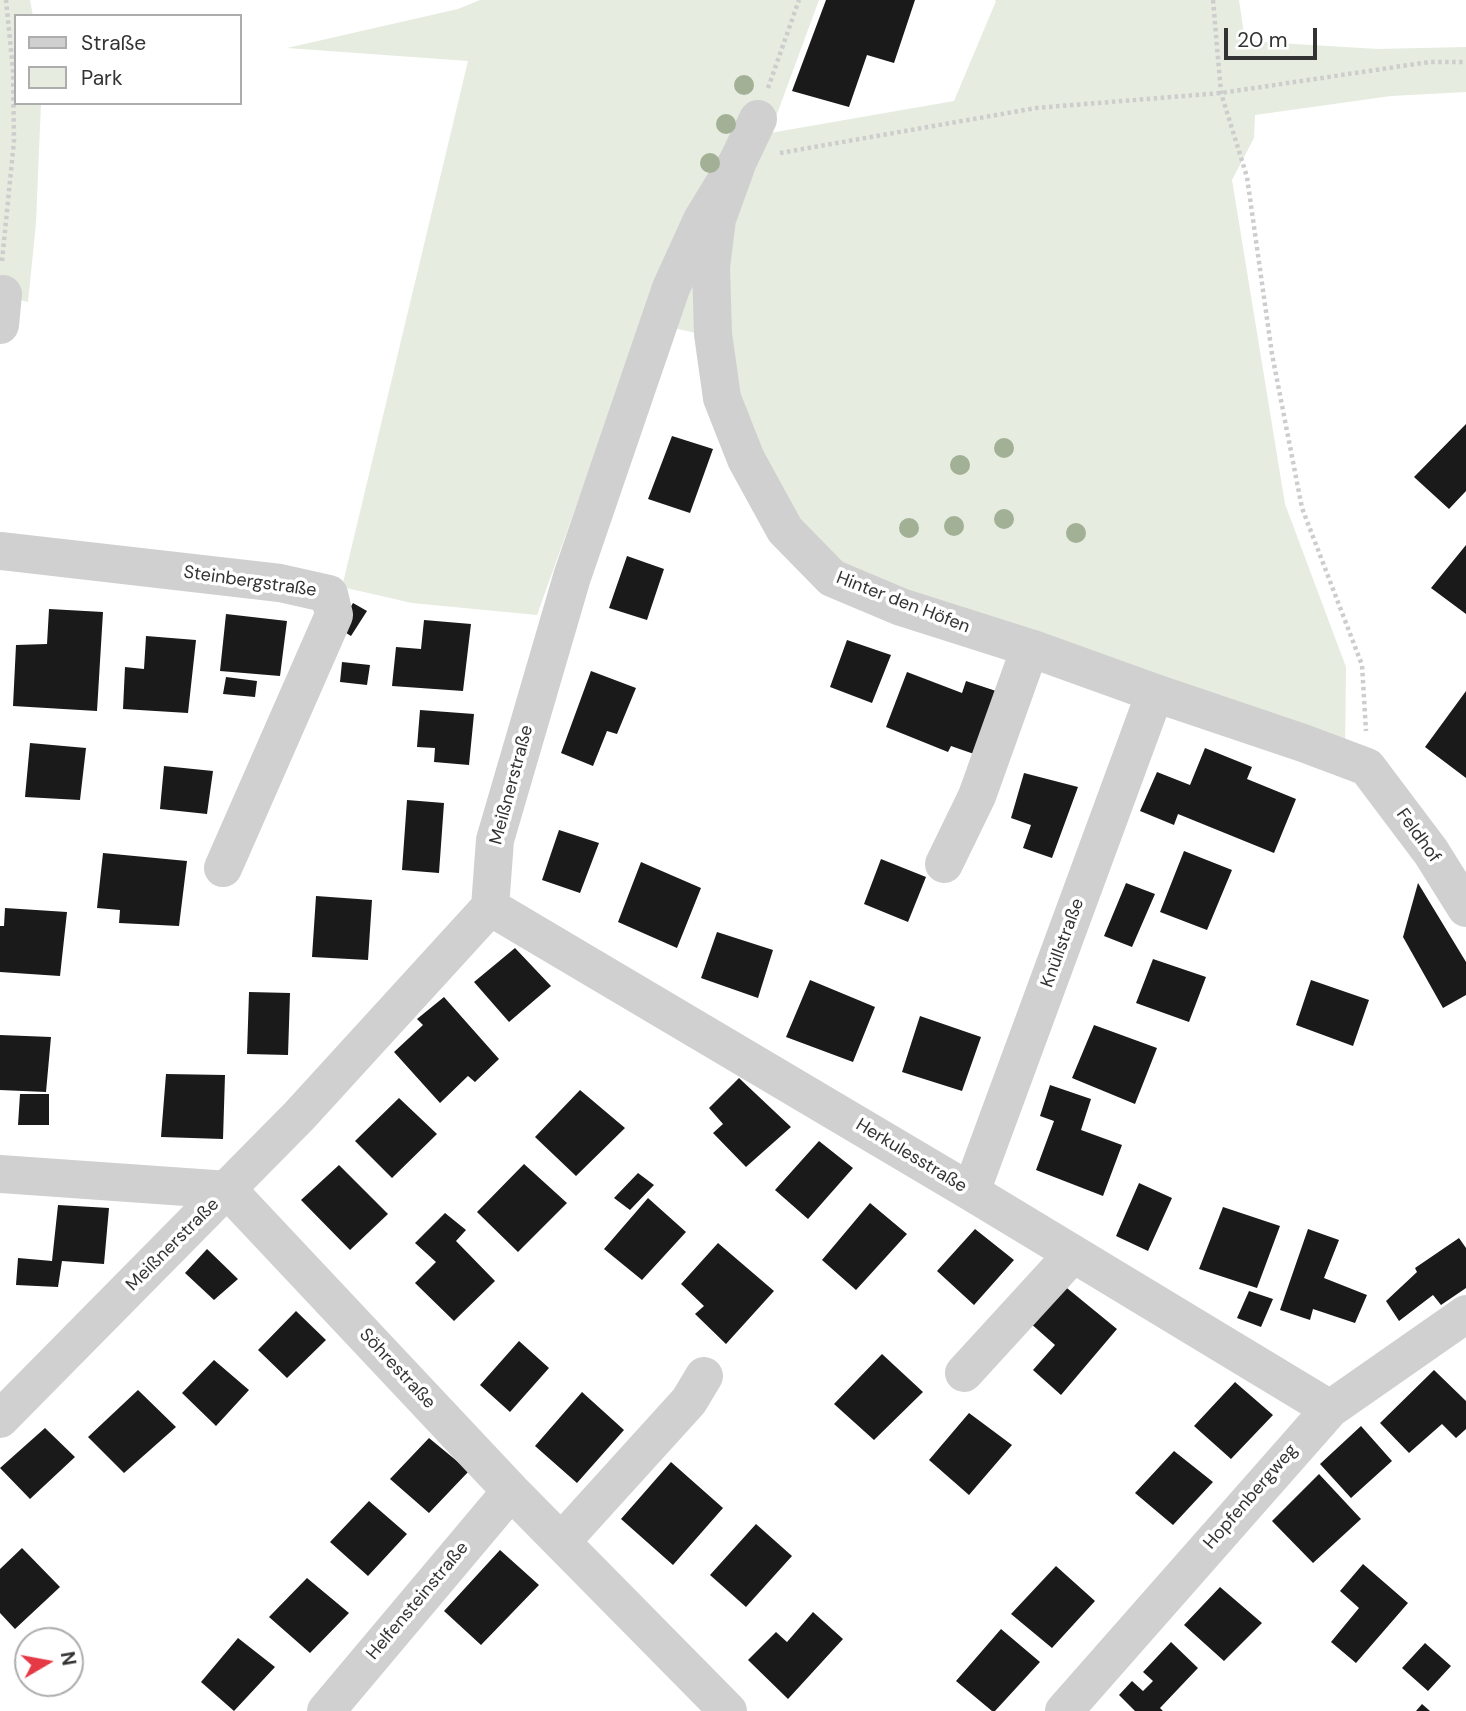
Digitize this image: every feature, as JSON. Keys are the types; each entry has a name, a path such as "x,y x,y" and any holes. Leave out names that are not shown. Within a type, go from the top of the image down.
{"street":[{"name":"Hinter den Höfen","path":"758,119 738,161 718,219 712,267 713,334 722,398 746,459 785,530 832,578 901,607 1030,648 1367,767"},
{"name":"Meißnerstraße","path":"0,1419 228,1190 490,907 495,840 572,577 671,288 702,220 738,161"},
{"name":"Steinbergstraße","path":"0,551 280,583 329,594 334,615 223,867"},
{"path":"944,864 977,796 1030,648"},
{"name":"Knüllstraße","path":"971,1192 1155,693"},
{"name":"Feldhof","path":"1367,767 1431,852 1466,908"},
{"name":"Herkulesstraße","path":"490,907 971,1192 1330,1409"},
{"path":"0,1174 228,1190"},
{"name":"Söhrestraße","path":"228,1190 511,1491 728,1711"},
{"path":"964,1373 1073,1254"},
{"name":"Hopfenbergweg","path":"1064,1711 1330,1409 1466,1314"},
{"path":"562,1541 688,1401 704,1376"},
{"name":"Helfensteinstraße","path":"326,1711 511,1491"}],"path":[{"path":"1,310 3,253 15,141 13,70 6,0"},
{"path":"758,119 799,0"},
{"path":"1213,0 1222,93 1247,177 1272,354 1302,508 1362,665 1367,767"},
{"path":"738,161 1036,108 1222,93 1429,62 1466,62"}],"green space":[{"path":"0,0 30,0 33,14 14,14 14,105 41,105 36,223 28,302 0,295"},
{"path":"480,0 819,0 770,133 954,101 996,1 994,0 1239,0 1245,41 1378,49 1466,47 1466,92 1391,96 1255,115 1254,138 1232,180 1285,504 1346,667 1345,758 831,561 777,491 730,409 722,339 678,329 644,317 537,615 412,603 342,587 468,61 287,48 458,9"}],"building":[{"path":"826,0 915,0 894,63 867,55 849,107 792,91"},
{"path":"1466,424 1466,491 1449,509 1414,477"},
{"path":"672,436 713,449 690,513 648,499"},
{"path":"1466,545 1466,614 1431,588"},
{"path":"627,556 664,569 647,620 609,608"},
{"path":"353,603 367,611 351,636 338,628"},
{"path":"49,609 103,612 97,711 13,706 16,645 47,644"},
{"path":"226,614 287,621 280,676 220,671"},
{"path":"424,620 471,624 463,691 392,686 396,647 421,649"},
{"path":"146,636 196,640 188,713 123,709 125,667 144,669"},
{"path":"847,640 891,655 872,703 830,687"},
{"path":"342,662 370,665 367,685 340,682"},
{"path":"591,671 636,688 617,734 607,731 593,766 561,753"},
{"path":"907,672 962,693 966,681 999,692 974,754 951,746 948,752 886,727"},
{"path":"226,677 257,681 255,697 223,694"},
{"path":"1466,691 1466,778 1425,747"},
{"path":"420,710 474,714 469,765 434,762 435,748 417,747"},
{"path":"30,743 86,748 80,800 25,797"},
{"path":"1205,748 1252,767 1247,779 1296,799 1274,853 1178,814 1174,825 1140,811 1157,772 1190,785"},
{"path":"164,766 213,771 207,814 160,809"},
{"path":"1024,773 1078,787 1052,858 1023,848 1031,825 1011,818"},
{"path":"407,800 444,803 439,873 402,870"},
{"path":"559,830 599,843 580,893 542,880"},
{"path":"1184,851 1232,870 1207,930 1160,912"},
{"path":"103,853 187,861 179,926 119,923 120,910 97,908"},
{"path":"881,859 926,877 908,922 864,904"},
{"path":"641,862 701,888 677,948 618,922"},
{"path":"1126,883 1155,894 1132,947 1104,936"},
{"path":"1418,883 1466,962 1466,995 1443,1008 1403,937"},
{"path":"316,896 372,900 368,960 312,957"},
{"path":"5,908 67,912 60,976 0,972 0,926 4,926"},
{"path":"717,932 773,950 758,998 701,978"},
{"path":"515,948 551,986 509,1022 474,982"},
{"path":"1153,959 1206,977 1189,1022 1136,1003"},
{"path":"810,980 875,1007 853,1062 786,1037"},
{"path":"1311,980 1369,1000 1353,1046 1296,1025"},
{"path":"249,992 290,993 288,1055 247,1054"},
{"path":"444,997 499,1059 475,1082 468,1076 440,1103 394,1052 423,1025 417,1019"},
{"path":"920,1016 981,1037 962,1091 902,1072"},
{"path":"1094,1025 1157,1048 1135,1104 1072,1078"},
{"path":"0,1035 51,1037 46,1092 0,1090"},
{"path":"166,1074 225,1075 223,1139 161,1137"},
{"path":"739,1078 791,1127 746,1167 713,1133 723,1124 709,1108"},
{"path":"1050,1085 1091,1099 1081,1130 1122,1145 1103,1196 1036,1170 1054,1121 1040,1116"},
{"path":"580,1090 625,1128 576,1176 535,1137"},
{"path":"20,1094 49,1094 49,1125 18,1125"},
{"path":"399,1098 437,1134 392,1178 355,1141"},
{"path":"819,1141 853,1168 808,1219 775,1190"},
{"path":"524,1164 567,1203 518,1252 477,1212"},
{"path":"339,1165 388,1214 350,1250 301,1200"},
{"path":"638,1173 654,1185 630,1210 614,1198"},
{"path":"1139,1183 1172,1198 1148,1251 1116,1236"},
{"path":"648,1198 686,1232 642,1280 604,1249"},
{"path":"870,1203 907,1234 856,1290 822,1260"},
{"path":"58,1205 109,1208 104,1264 62,1261 58,1287 16,1285 18,1258 52,1261"},
{"path":"1223,1207 1280,1226 1257,1288 1199,1269"},
{"path":"445,1213 466,1230 456,1241 495,1281 454,1321 415,1283 436,1262 415,1243"},
{"path":"975,1229 1014,1260 974,1305 937,1271"},
{"path":"1308,1229 1339,1240 1324,1278 1367,1295 1355,1323 1313,1309 1310,1320 1280,1310"},
{"path":"1459,1238 1466,1248 1466,1288 1441,1305 1433,1295 1399,1321 1386,1301 1417,1272 1415,1268"},
{"path":"718,1243 774,1291 726,1344 695,1314 704,1306 681,1284"},
{"path":"207,1249 238,1279 214,1300 185,1273"},
{"path":"1062,1284 1117,1329 1061,1395 1033,1370 1055,1345 1029,1322"},
{"path":"1249,1291 1273,1299 1261,1327 1237,1318"},
{"path":"296,1311 326,1340 287,1378 258,1350"},
{"path":"519,1341 549,1368 510,1412 480,1385"},
{"path":"882,1354 923,1392 874,1440 834,1404"},
{"path":"214,1360 249,1390 216,1426 182,1393"},
{"path":"1434,1370 1466,1401 1466,1429 1456,1438 1442,1424 1409,1453 1380,1423"},
{"path":"1235,1382 1273,1415 1231,1459 1194,1426"},
{"path":"138,1390 176,1427 124,1473 88,1437"},
{"path":"582,1392 624,1430 577,1483 535,1446"},
{"path":"969,1413 1012,1445 969,1495 929,1460"},
{"path":"1361,1426 1392,1461 1351,1498 1320,1464"},
{"path":"45,1428 75,1457 30,1499 0,1468"},
{"path":"429,1438 469,1471 429,1513 390,1479"},
{"path":"1174,1451 1213,1482 1173,1525 1135,1493"},
{"path":"671,1462 723,1508 673,1565 621,1519"},
{"path":"1319,1474 1361,1519 1313,1563 1272,1521"},
{"path":"369,1501 407,1534 368,1576 330,1542"},
{"path":"756,1524 792,1556 746,1607 710,1575"},
{"path":"22,1548 60,1587 14,1628 0,1613 0,1569"},
{"path":"500,1550 539,1585 481,1645 444,1611"},
{"path":"1363,1564 1408,1603 1356,1663 1331,1642 1359,1608 1340,1591"},
{"path":"1056,1566 1095,1601 1052,1648 1011,1614"},
{"path":"307,1578 349,1613 310,1653 269,1617"},
{"path":"1220,1587 1262,1623 1224,1661 1184,1625"},
{"path":"813,1612 843,1639 788,1699 748,1660 776,1632 787,1642"},
{"path":"1001,1629 1040,1662 995,1711 992,1711 956,1681"},
{"path":"238,1638 275,1667 234,1711 201,1682"},
{"path":"1171,1642 1198,1668 1160,1708 1163,1711 1135,1711 1119,1695 1132,1681 1143,1691 1153,1681 1143,1672"},
{"path":"1425,1643 1451,1666 1428,1691 1402,1668"},
{"path":"1422,1704 1430,1711 1416,1711"}]}
